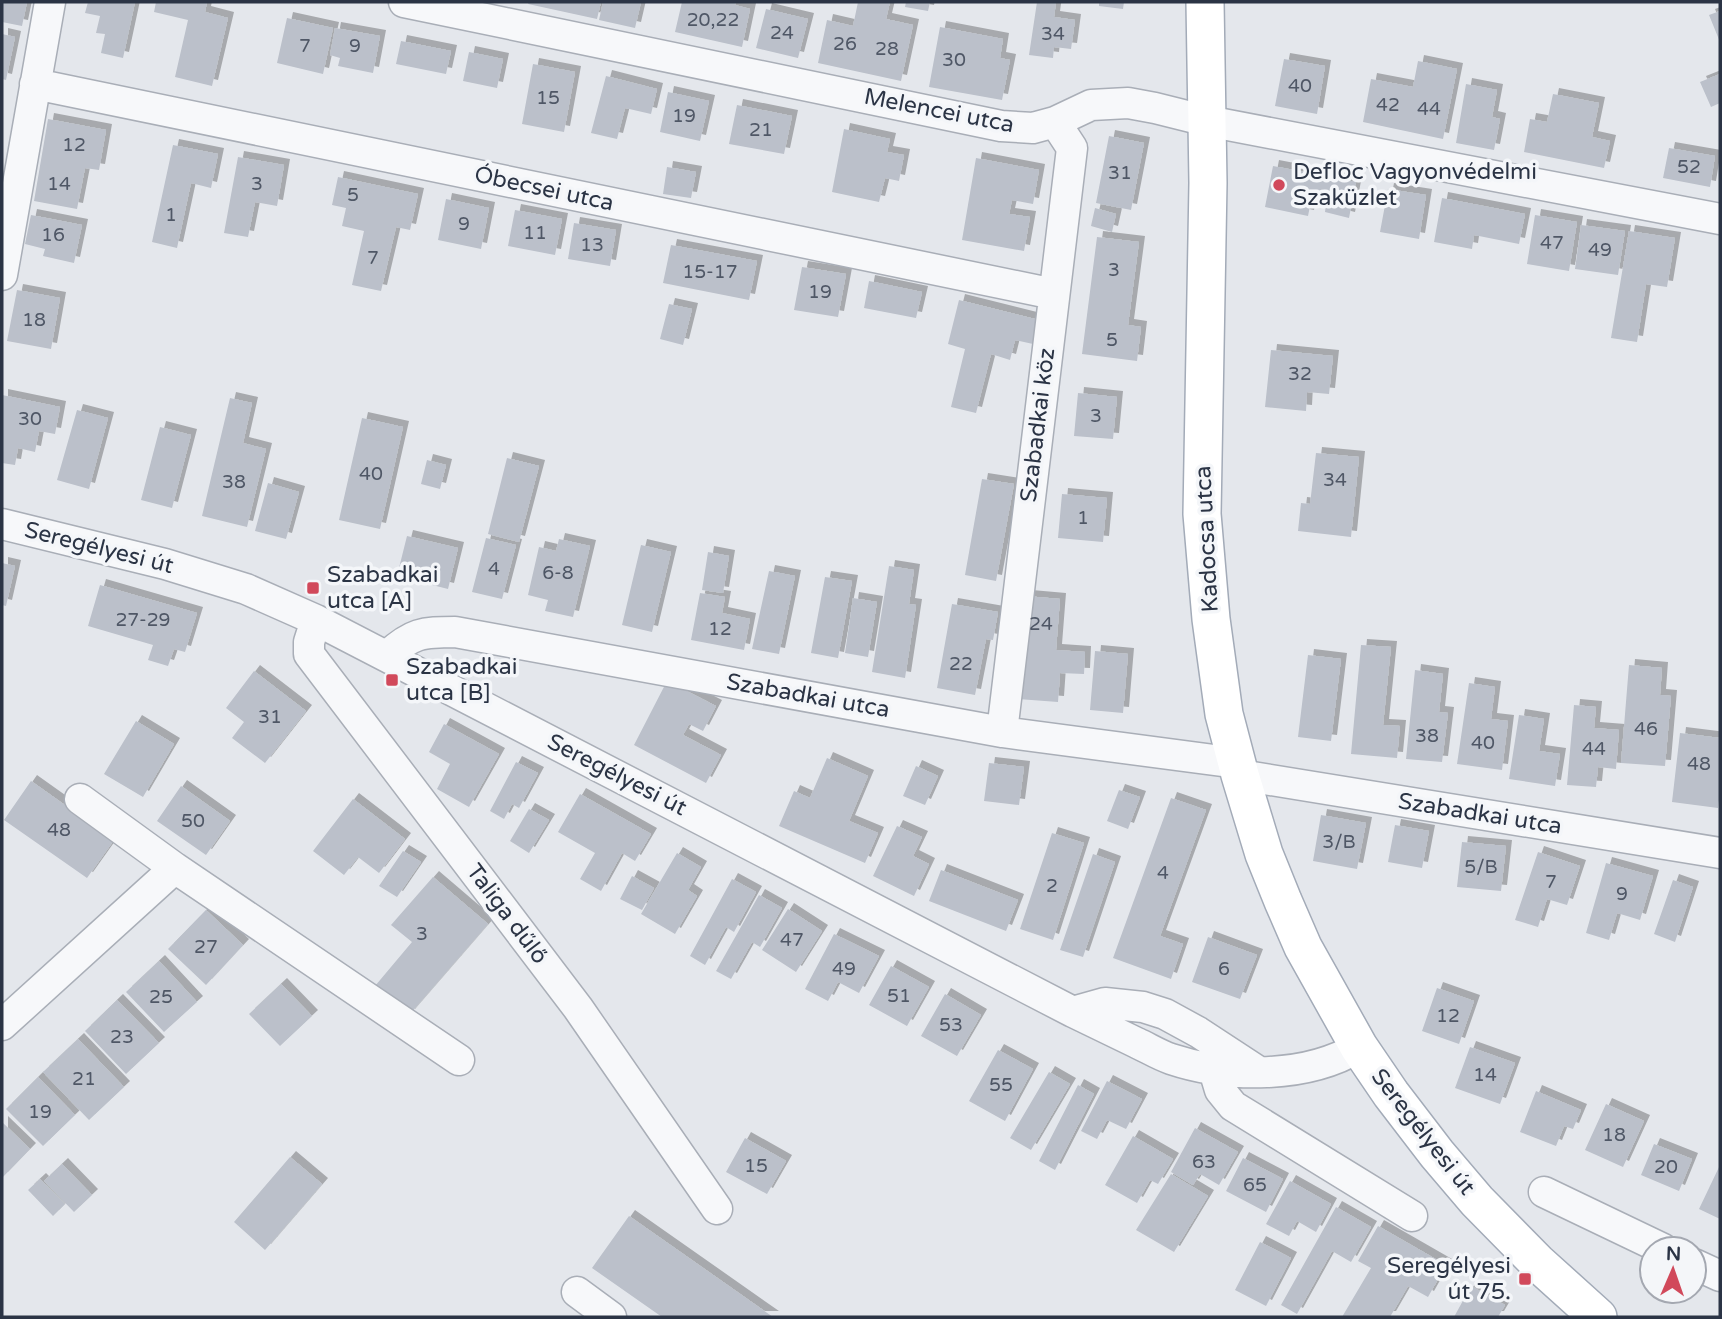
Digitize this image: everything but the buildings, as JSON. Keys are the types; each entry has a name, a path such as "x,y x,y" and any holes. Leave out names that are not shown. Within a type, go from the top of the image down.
{"main road":[{"name":"Kadocsa utca","path":"1205,2 1208,183 1202,514 1211,619 1224,714 1264,853 1283,901 1303,947 1359,1047"},
{"name":"Seregélyesi út","path":"1359,1047 1391,1094 1477,1201 1536,1262 1598,1317"}],"street":[{"path":"2,275 50,2"},
{"name":"Melencei utca","path":"404,2 1001,125 1032,128 1055,122 1091,105 1128,103 1207,121 1720,219"},
{"name":"Óbecsei utca","path":"35,84 1054,294"},
{"name":"Szabadkai köz","path":"1002,732 1072,148 1055,122"},
{"name":"Seregélyesi út","path":"2,524 165,564 246,589 316,620 1073,1012 1169,1059 1214,1070 1296,1070 1346,1055 1359,1047"},
{"name":"Taliga dűlő","path":"316,620 309,642 309,654 578,1008 717,1209"},
{"name":"Szabadkai utca","path":"387,656 399,645 425,632 455,632 1002,732 1183,757 1238,769 1720,853"},
{"path":"80,799 175,868 458,1060"},
{"path":"2,1025 175,868"},
{"path":"1073,1012 1105,1003 1143,1007 1165,1014 1259,1072"},
{"path":"1214,1070 1220,1090 1233,1106 1412,1216"},
{"path":"1544,1192 1638,1237"},
{"path":"577,1293 611,1317"}],"place":[{"name":"Defloc Vagyonvédelmi Szaküzlet","path":"1279,185"},
{"name":"Szabadkai utca [A]","path":"313,588"},
{"name":"Szabadkai utca [B]","path":"392,680"},
{"name":"Seregélyesi út 75.","path":"1525,1279"}]}
